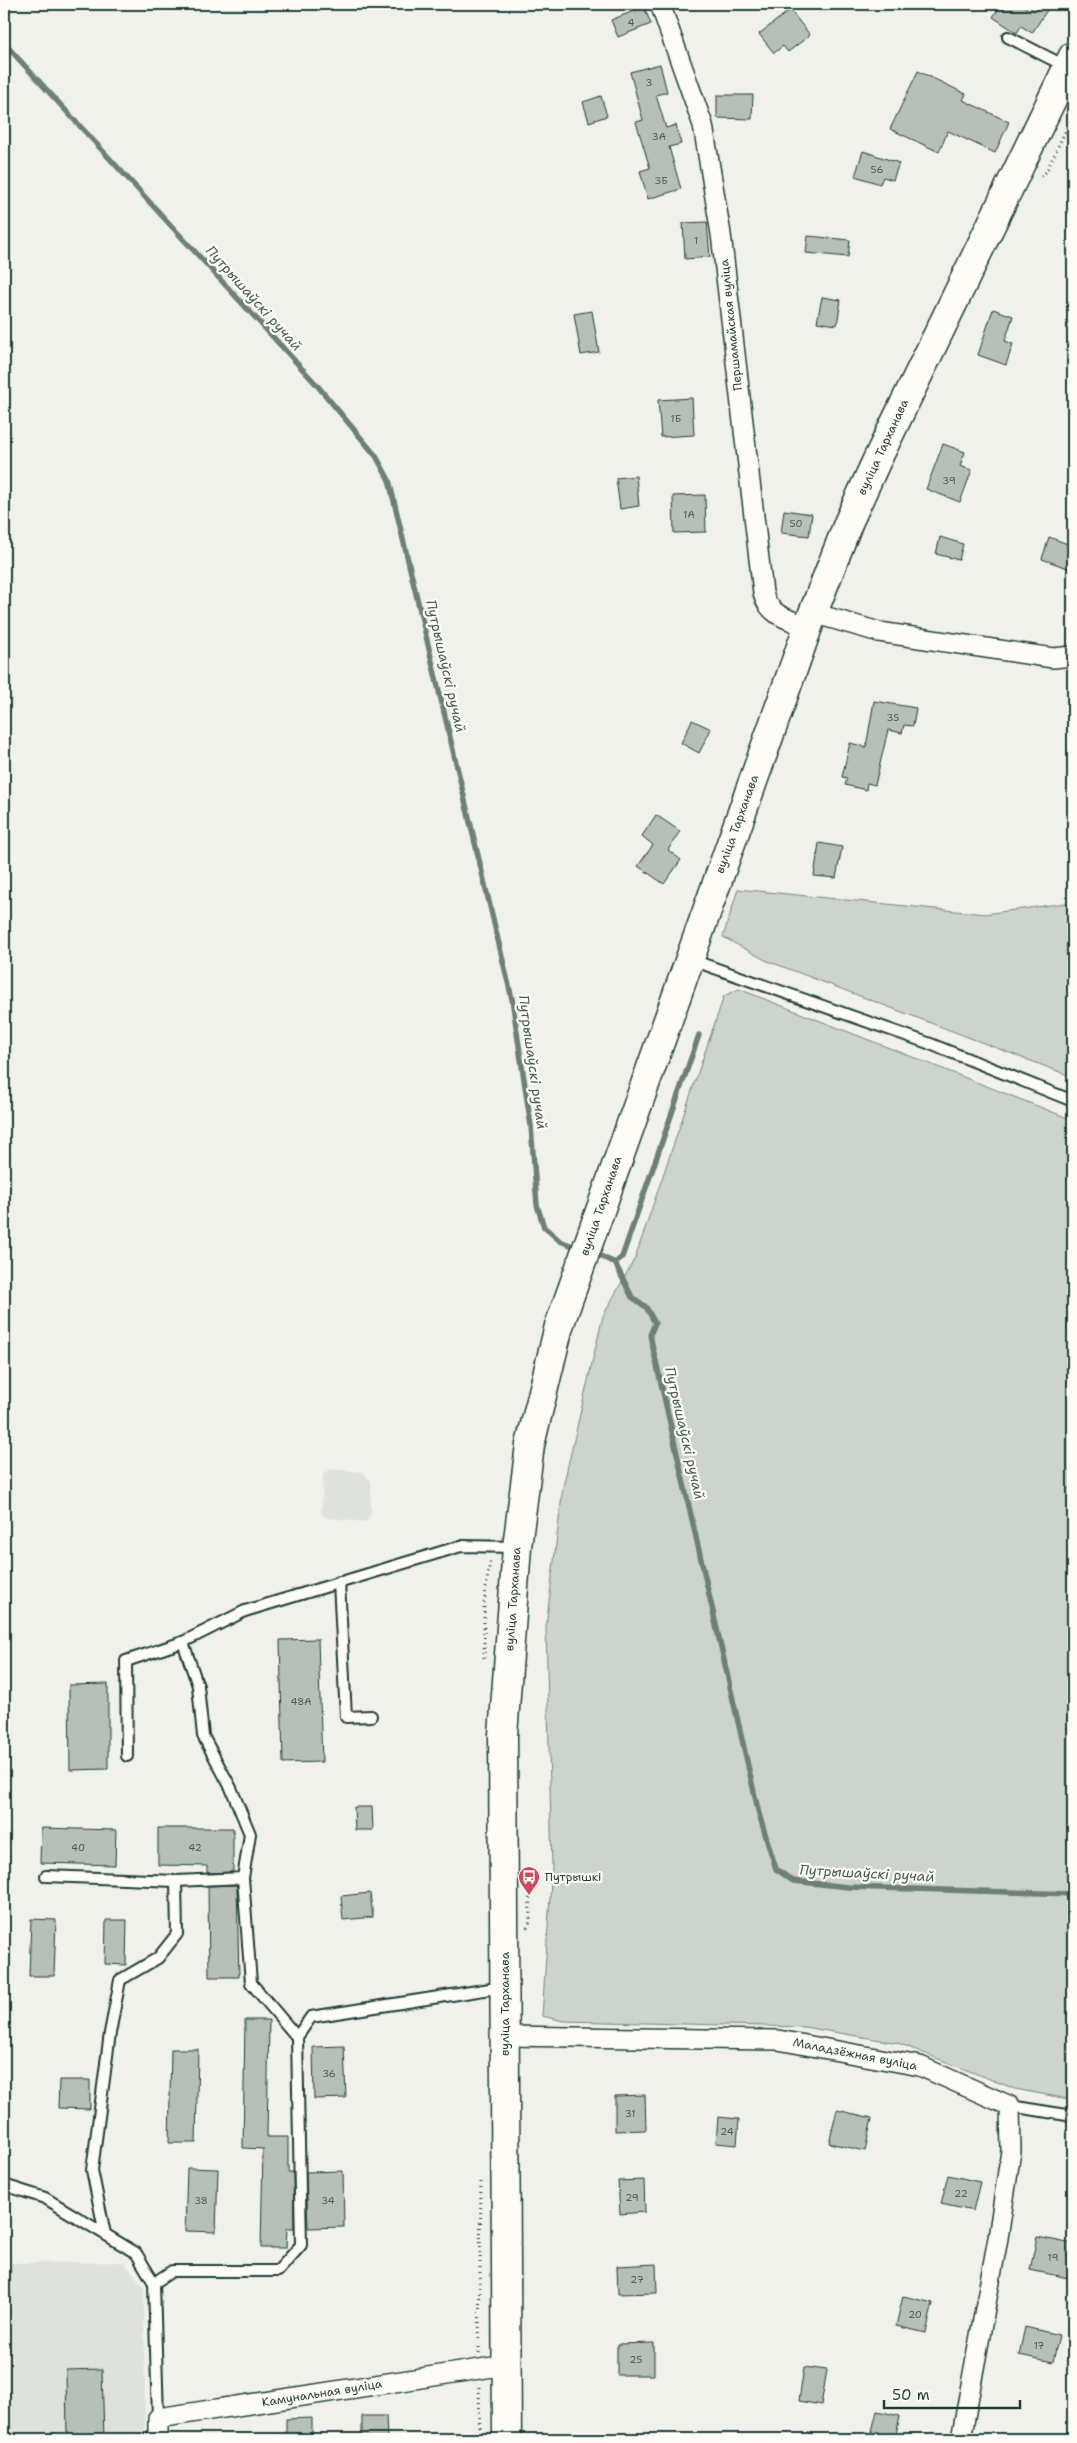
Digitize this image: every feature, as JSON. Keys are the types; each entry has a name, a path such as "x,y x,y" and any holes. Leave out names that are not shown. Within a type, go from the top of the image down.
{"main road":[{"name":"вуліца Тарханава","path":"507,2439 503,1735 516,1547 530,1446 559,1326 810,620 876,462 1070,61"}],"street":[{"name":"Першамайская вуліца","path":"660,4 703,125 721,234 763,593 766,605 777,615 879,632 1053,658 1073,656"},
{"name":"Маладзёжная вуліца","path":"505,2036 778,2040 920,2066 1010,2106"},
{"path":"962,2439 1011,2151 1010,2106"},
{"name":"Камунальная вуліца","path":"158,2418 506,2365"},
{"path":"158,2418 158,2439"}],"lane":[{"path":"1008,37 1070,61"},
{"path":"688,959 928,1043 1073,1101"},
{"path":"127,1756 126,1661 184,1642 245,1611 461,1546 516,1547"},
{"path":"339,1582 346,1717 371,1716"},
{"path":"184,1642 198,1686 202,1736 231,1788 250,1834 243,1878 251,1983 298,2037"},
{"path":"46,1876 176,1881 243,1878"},
{"path":"105,2234 92,2170 110,2034 120,1980 158,1958 177,1934 176,1881"},
{"path":"154,2283 172,2271 278,2270 301,2245 298,2037 311,2017 505,1987"},
{"path":"1010,2106 1073,2116"},
{"path":"4,2185 45,2198 136,2253 154,2283 158,2418"}],"shaded area":[{"path":"738,889 985,914 1073,902 1073,1077 765,960 723,937"},
{"path":"739,989 1073,1120 1073,2100 1015,2089 898,2043 804,2027 563,2021 542,2016 552,1868 546,1626 563,1487 603,1316 635,1258 724,996"},
{"path":"331,1469 363,1472 371,1481 371,1514 366,1522 326,1518 321,1513 323,1474"},
{"path":"124,2262 144,2287 145,2439 4,2439 4,2263"}],"building":[{"path":"1001,4 1020,4 1030,10 1034,4 1037,4 1047,10 1032,33 1021,26 1017,33 993,17"},
{"path":"644,7 651,24 618,37 611,20"},
{"path":"790,10 810,35 788,52 783,46 774,53 759,34"},
{"path":"660,64 667,92 656,95 666,128 676,125 681,144 669,147 681,189 648,199 640,171 650,168 636,122 643,120 630,72"},
{"path":"918,71 966,94 963,100 1009,122 995,153 948,131 939,152 890,129"},
{"path":"717,95 753,95 752,119 717,118"},
{"path":"601,96 607,116 589,122 583,102"},
{"path":"863,151 899,163 893,180 883,177 880,184 855,176"},
{"path":"707,222 710,257 685,259 683,223"},
{"path":"808,236 850,240 848,257 806,253"},
{"path":"822,297 841,300 837,325 817,322"},
{"path":"993,309 1013,316 1005,341 1013,344 1006,365 978,355"},
{"path":"592,311 599,352 581,355 574,314"},
{"path":"692,398 694,435 661,437 658,400"},
{"path":"943,444 965,452 960,466 972,470 960,502 926,489"},
{"path":"636,476 639,506 620,509 616,478"},
{"path":"705,495 706,532 674,533 673,496"},
{"path":"784,510 812,514 809,536 781,533"},
{"path":"940,537 963,544 959,560 936,554"},
{"path":"1049,537 1073,546 1073,570 1042,559"},
{"path":"874,701 916,708 913,726 904,725 902,733 888,730 875,785 867,783 866,790 845,785 847,778 842,777 850,743 866,747"},
{"path":"692,720 711,729 699,753 681,743"},
{"path":"656,815 680,831 668,850 681,860 664,884 638,866 653,845 642,836"},
{"path":"819,843 842,847 836,878 814,876"},
{"path":"318,1639 322,1762 283,1763 280,1640"},
{"path":"108,1684 108,1769 70,1770 69,1685"},
{"path":"354,1807 372,1807 373,1830 355,1830"},
{"path":"41,1828 116,1830 115,1865 40,1863"},
{"path":"158,1828 233,1828 233,1872 207,1873 207,1866 158,1865"},
{"path":"237,1885 239,1977 209,1977 208,1886"},
{"path":"370,1893 373,1917 343,1920 341,1896"},
{"path":"31,1919 56,1920 54,1976 29,1976"},
{"path":"106,1920 127,1920 126,1965 105,1964"},
{"path":"245,2020 269,2020 267,2137 288,2137 288,2172 293,2172 294,2228 287,2228 286,2248 261,2248 263,2149 243,2148"},
{"path":"344,2046 346,2098 314,2099 313,2047"},
{"path":"171,2049 198,2049 196,2143 169,2143"},
{"path":"59,2080 90,2080 90,2109 58,2108"},
{"path":"645,2095 646,2130 615,2131 615,2096"},
{"path":"837,2110 872,2118 865,2151 829,2143"},
{"path":"718,2117 739,2119 737,2145 716,2143"},
{"path":"187,2168 218,2169 216,2232 185,2231"},
{"path":"343,2171 344,2227 308,2228 306,2172"},
{"path":"948,2175 980,2182 973,2211 941,2204"},
{"path":"644,2180 645,2212 620,2214 618,2181"},
{"path":"1037,2237 1073,2244 1073,2279 1030,2270"},
{"path":"656,2264 657,2293 618,2294 617,2266"},
{"path":"903,2296 933,2303 926,2333 896,2326"},
{"path":"1025,2327 1059,2335 1053,2362 1019,2355"},
{"path":"654,2343 654,2375 617,2375 617,2344"},
{"path":"804,2367 827,2370 821,2405 799,2401"},
{"path":"102,2369 104,2439 67,2439 66,2370"},
{"path":"877,2411 900,2416 895,2439 870,2439"},
{"path":"362,2416 386,2416 387,2439 362,2439"},
{"path":"312,2418 312,2436 286,2437 286,2419"}],"waterway":[{"name":"Путрышаўскі ручай","path":"4,43 316,384 376,456 389,480 512,999 531,1126 537,1205 544,1227 560,1241 578,1248"},
{"path":"615,1263 622,1257 699,1035"},
{"name":"Путрышаўскі ручай","path":"592,1252 615,1263 632,1297 646,1307 655,1323 650,1335 759,1814 776,1869 793,1881 848,1887 1073,1894"}],"place":[{"name":"Путрышкі","path":"529,1896"}]}
